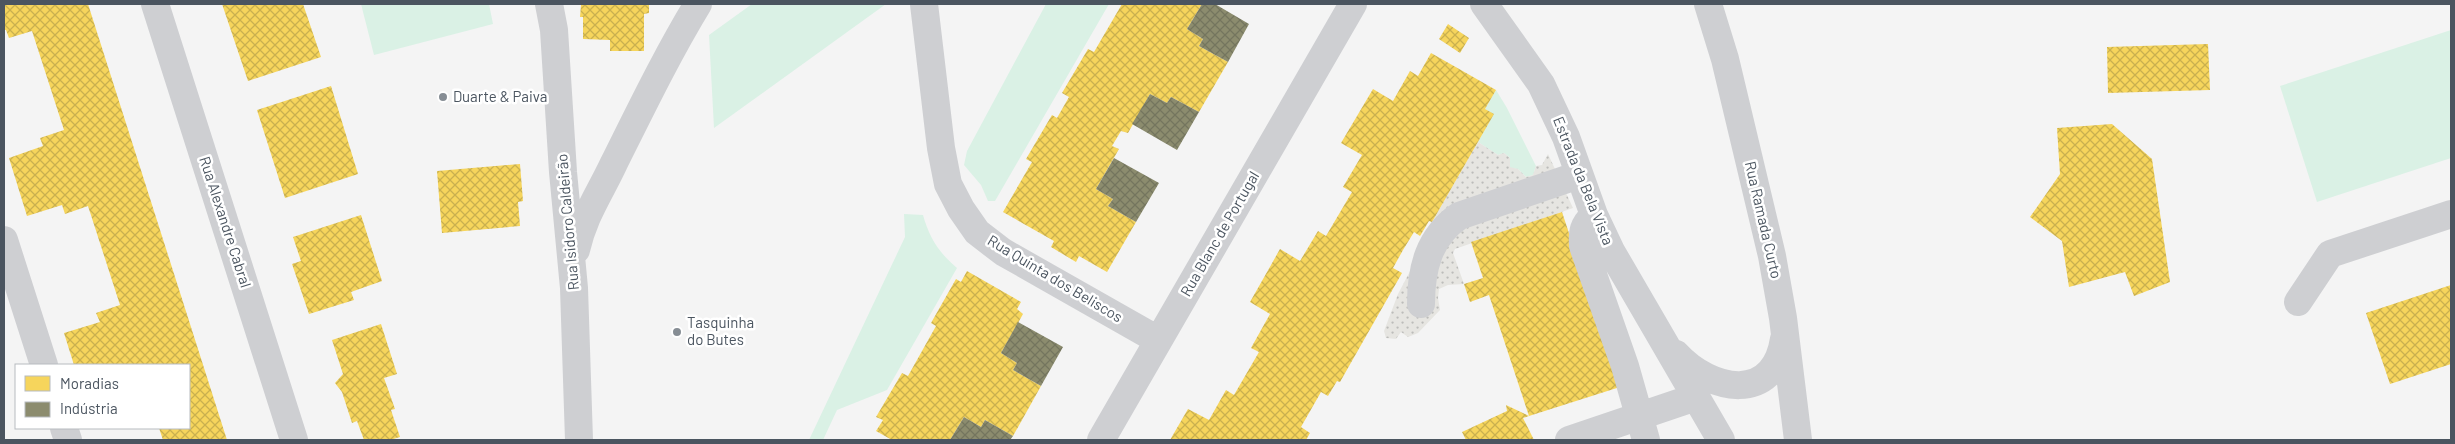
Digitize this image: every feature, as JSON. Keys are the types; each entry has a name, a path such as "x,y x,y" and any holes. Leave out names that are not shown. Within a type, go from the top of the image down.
{"street":[{"name":"Rua Alexandre Cabral","path":"155,4 294,440"},
{"name":"Rua Isidoro Caldeirão","path":"549,4 554,30 563,172 574,288 579,440"},
{"path":"574,288 576,254 588,211 608,178 661,68 698,4"},
{"name":"Rua Quinta dos Beliscos","path":"924,4 941,148 948,184 961,209 977,232 1003,252 1158,340"},
{"name":"Rua Blanc de Portugal","path":"1101,440 1353,4"},
{"name":"Rua Blanc de Portugal","path":"1339,27 1360,4"},
{"name":"Rua Ramada Curto","path":"1708,4 1724,59 1760,206 1783,318 1798,440"},
{"name":"Estrada da Bela Vista","path":"1485,6 1541,84 1566,137 1594,215 1611,252 1721,440"},
{"path":"1421,304 1421,280 1425,262 1433,243 1445,226 1459,216 1579,175"},
{"path":"2298,302 2330,254 2451,214"},
{"path":"1594,215 1585,224 1582,233 1583,246 1625,366 1642,428"},
{"path":"4,240 44,364"},
{"path":"1655,330 1678,356 1697,371 1714,381 1744,385 1768,377 1776,367 1784,340 1783,318"},
{"path":"1569,440 1642,428 1696,397"}],"green space":[{"path":"361,4 489,4 493,24 374,55"},
{"path":"752,4 886,4 714,128 709,35"},
{"path":"1046,4 1109,4 995,201 988,201 981,185 964,165 967,151"},
{"path":"2451,30 2451,158 2317,202 2280,86"},
{"path":"1496,90 1536,166 1533,175 1526,177 1518,169 1509,168 1510,158 1504,153 1498,155 1478,142 1493,114 1485,109"},
{"path":"904,214 923,215 928,230 936,244 957,268 887,390 837,410 823,440 809,440 905,237"}],"sand":[{"path":"1478,142 1498,155 1504,153 1510,158 1510,167 1518,169 1526,177 1533,175 1536,166 1542,165 1548,154 1573,208 1455,249 1453,253 1464,284 1448,285 1439,289 1440,310 1418,333 1408,337 1401,332 1396,339 1386,338 1384,331 1398,294 1419,254 1432,222"}],"building: Moradias":[{"path":"4,4 88,4 227,440 163,440 159,429 190,429 190,364 74,364 64,333 100,322 96,313 120,305 88,206 65,214 62,205 27,216 9,158 43,146 40,138 64,130 32,31 9,38 6,30 4,30"},
{"path":"222,4 303,4 321,57 248,81"},
{"path":"649,4 649,13 644,14 644,51 610,51 610,40 583,39 583,17 580,17 581,5"},
{"path":"1122,4 1202,4 1187,29 1203,39 1199,46 1228,62 1199,112 1171,97 1167,103 1150,94 1128,133 1121,131 1112,146 1119,149 1096,189 1113,199 1108,206 1136,222 1107,272 1079,256 1076,262 1051,247 1054,241 1003,212 1032,162 1026,159 1052,115 1057,118 1069,97 1062,93 1088,49 1094,52"},
{"path":"1448,24 1469,38 1460,53 1439,39"},
{"path":"2208,44 2210,90 2108,93 2107,47"},
{"path":"1431,53 1496,90 1485,109 1494,114 1432,222 1429,221 1420,236 1414,232 1403,250 1393,268 1402,273 1340,382 1337,381 1328,396 1321,392 1301,427 1310,433 1306,440 1170,440 1188,409 1209,420 1226,390 1234,395 1259,352 1251,348 1270,314 1250,302 1280,249 1300,261 1318,231 1326,236 1352,192 1343,187 1362,155 1341,143 1373,89 1393,101 1410,71 1418,76"},
{"path":"331,86 358,174 285,198 257,110"},
{"path":"2112,124 2152,159 2170,282 2134,296 2125,272 2069,287 2062,241 2030,217 2060,174 2057,128"},
{"path":"520,164 523,201 518,202 520,226 442,233 437,171"},
{"path":"1562,212 1620,387 1529,416 1489,295 1470,302 1464,284 1483,278 1471,242"},
{"path":"361,215 382,281 351,292 354,300 309,314 292,264 301,261 293,237"},
{"path":"967,271 1021,302 1017,309 1023,314 1001,353 1017,363 1013,370 1041,386 1013,436 985,420 981,427 964,417 950,440 892,440 876,431 883,420 876,417 902,373 908,376 936,326 931,323 956,279 961,282"},
{"path":"2451,285 2451,364 2390,384 2366,313"},
{"path":"381,324 397,374 384,378 395,409 391,410 400,437 390,440 364,440 357,421 352,423 342,392 335,383 343,374 332,340"},
{"path":"1506,405 1529,416 1523,418 1534,440 1466,440 1462,432 1507,411"}],"building: Indústria":[{"path":"1202,4 1215,4 1249,24 1228,62 1199,46 1203,39 1187,29"},
{"path":"1150,94 1167,103 1171,97 1199,112 1177,150 1132,124"},
{"path":"1114,158 1159,183 1136,222 1108,206 1113,199 1096,189"},
{"path":"1018,322 1063,347 1041,386 1013,370 1017,363 1001,353"},
{"path":"964,417 981,427 985,420 1013,436 1010,440 950,440"}],"place":[{"name":"Duarte & Paiva","path":"443,97"},
{"name":"Tasquinha do Butes","path":"677,332"}]}
